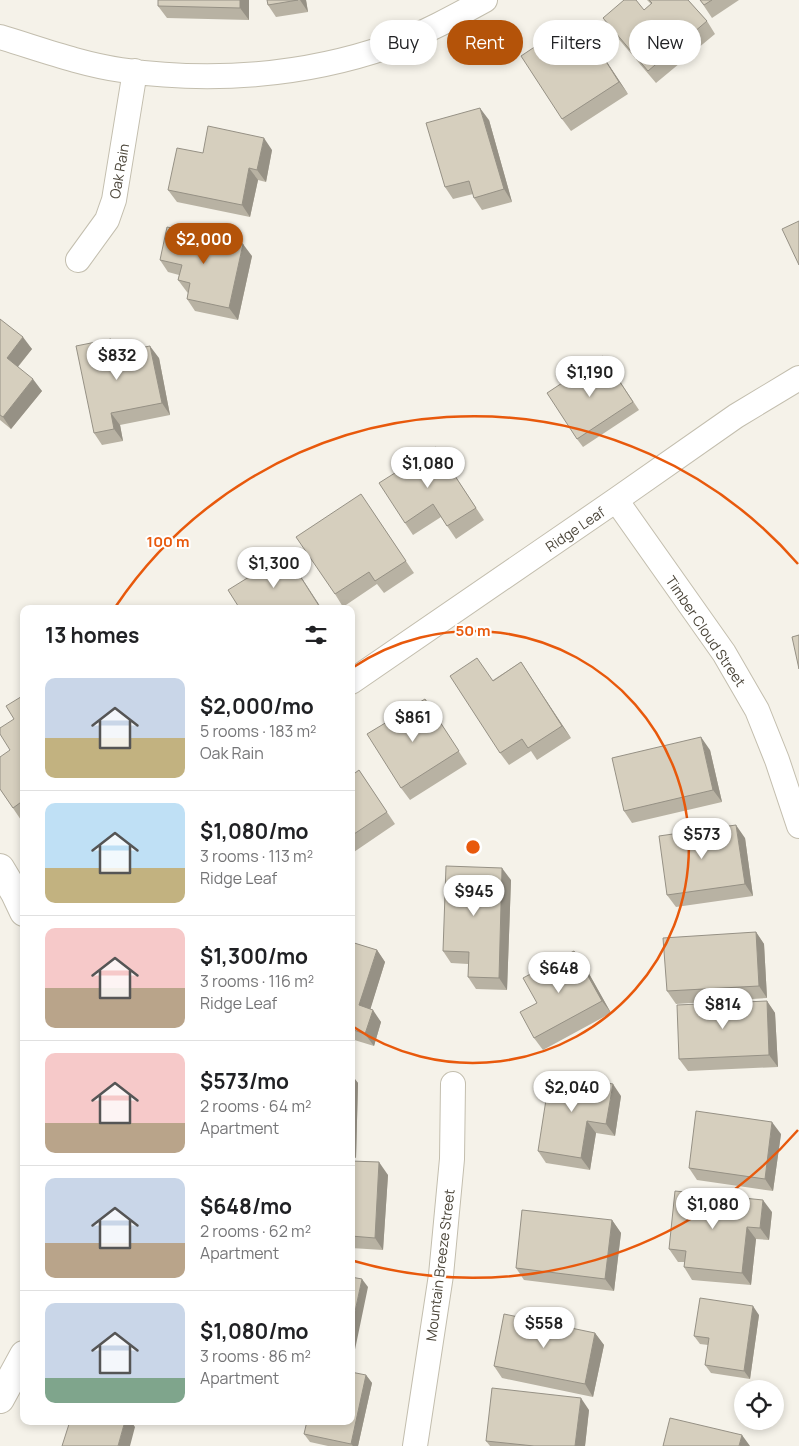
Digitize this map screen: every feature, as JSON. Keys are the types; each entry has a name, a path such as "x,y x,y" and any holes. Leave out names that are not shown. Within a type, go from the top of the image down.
{"street":[{"path":"0,38 121,70 171,76 227,77 282,72 337,62 390,46 441,24 486,0"},
{"name":"Oak Rain","path":"78,260 107,220 114,200 135,71"},
{"name":"Ridge Leaf","path":"355,679 736,416 799,378"},
{"name":"Timber Cloud Street","path":"616,500 724,653 756,710 777,760 799,826"},
{"path":"0,868 20,897"},
{"name":"Mountain Breeze Street","path":"415,1446 441,1275 452,1159 453,1084"},
{"path":"0,1399 20,1362"}],"building":[{"path":"158,0 240,0 240,8 158,6"},
{"path":"267,0 298,0 268,5"},
{"path":"624,0 636,0 644,10 652,3 649,0 688,0 707,21 701,26 701,20 629,20 629,49 619,37 619,20 605,20 603,18"},
{"path":"700,0 712,0 704,5"},
{"path":"533,48 533,65 608,65 619,82 562,119 523,59 523,55"},
{"path":"643,65 655,65 648,71"},
{"path":"480,108 504,189 474,198 469,181 445,187 426,123"},
{"path":"208,126 264,138 257,170 249,168 242,205 168,190 177,148 203,153"},
{"path":"799,221 799,265 782,229"},
{"path":"167,227 243,244 229,308 187,299 190,283 178,280 182,265 160,260"},
{"path":"0,319 23,337 7,358 33,379 3,417 0,415"},
{"path":"111,339 114,353 150,346 162,403 111,413 114,429 94,433 76,346"},
{"path":"603,356 633,402 577,439 547,393"},
{"path":"436,447 476,508 447,526 433,504 405,523 379,483"},
{"path":"361,494 406,561 375,581 369,572 335,594 296,537"},
{"path":"286,554 318,605 237,605 228,590"},
{"path":"799,635 799,669 792,637"},
{"path":"477,658 493,681 521,662 562,726 528,748 522,739 500,753 450,676"},
{"path":"20,697 20,803 13,808 0,789 0,757 10,750 0,734 0,728 14,719 6,706"},
{"path":"425,699 459,751 401,788 367,734"},
{"path":"701,737 713,790 624,811 612,758"},
{"path":"359,770 387,812 355,833 355,773"},
{"path":"736,825 745,884 667,895 659,836"},
{"path":"446,866 502,868 499,978 468,977 469,952 443,951"},
{"path":"756,932 759,986 667,991 663,938"},
{"path":"355,943 377,950 359,1005 373,1010 365,1034 355,1030"},
{"path":"574,951 602,1001 534,1038 520,1012 537,1003 523,978"},
{"path":"767,1001 769,1055 679,1059 677,1005"},
{"path":"550,1074 613,1084 606,1124 587,1121 581,1158 538,1151"},
{"path":"696,1111 772,1122 765,1179 689,1168"},
{"path":"355,1161 379,1162 375,1238 355,1236"},
{"path":"675,1191 763,1200 760,1228 747,1227 742,1273 684,1267 686,1251 669,1249"},
{"path":"522,1210 612,1220 605,1279 516,1268"},
{"path":"355,1278 362,1279 355,1311"},
{"path":"700,1298 753,1306 744,1371 705,1365 709,1338 694,1336"},
{"path":"504,1314 595,1333 585,1384 494,1366"},
{"path":"355,1373 366,1375 351,1444 304,1434 306,1425 355,1425"},
{"path":"492,1388 581,1398 575,1446 534,1446 486,1441"},
{"path":"670,1418 742,1435 739,1446 663,1446"},
{"path":"69,1425 124,1425 118,1446 62,1446"}]}
